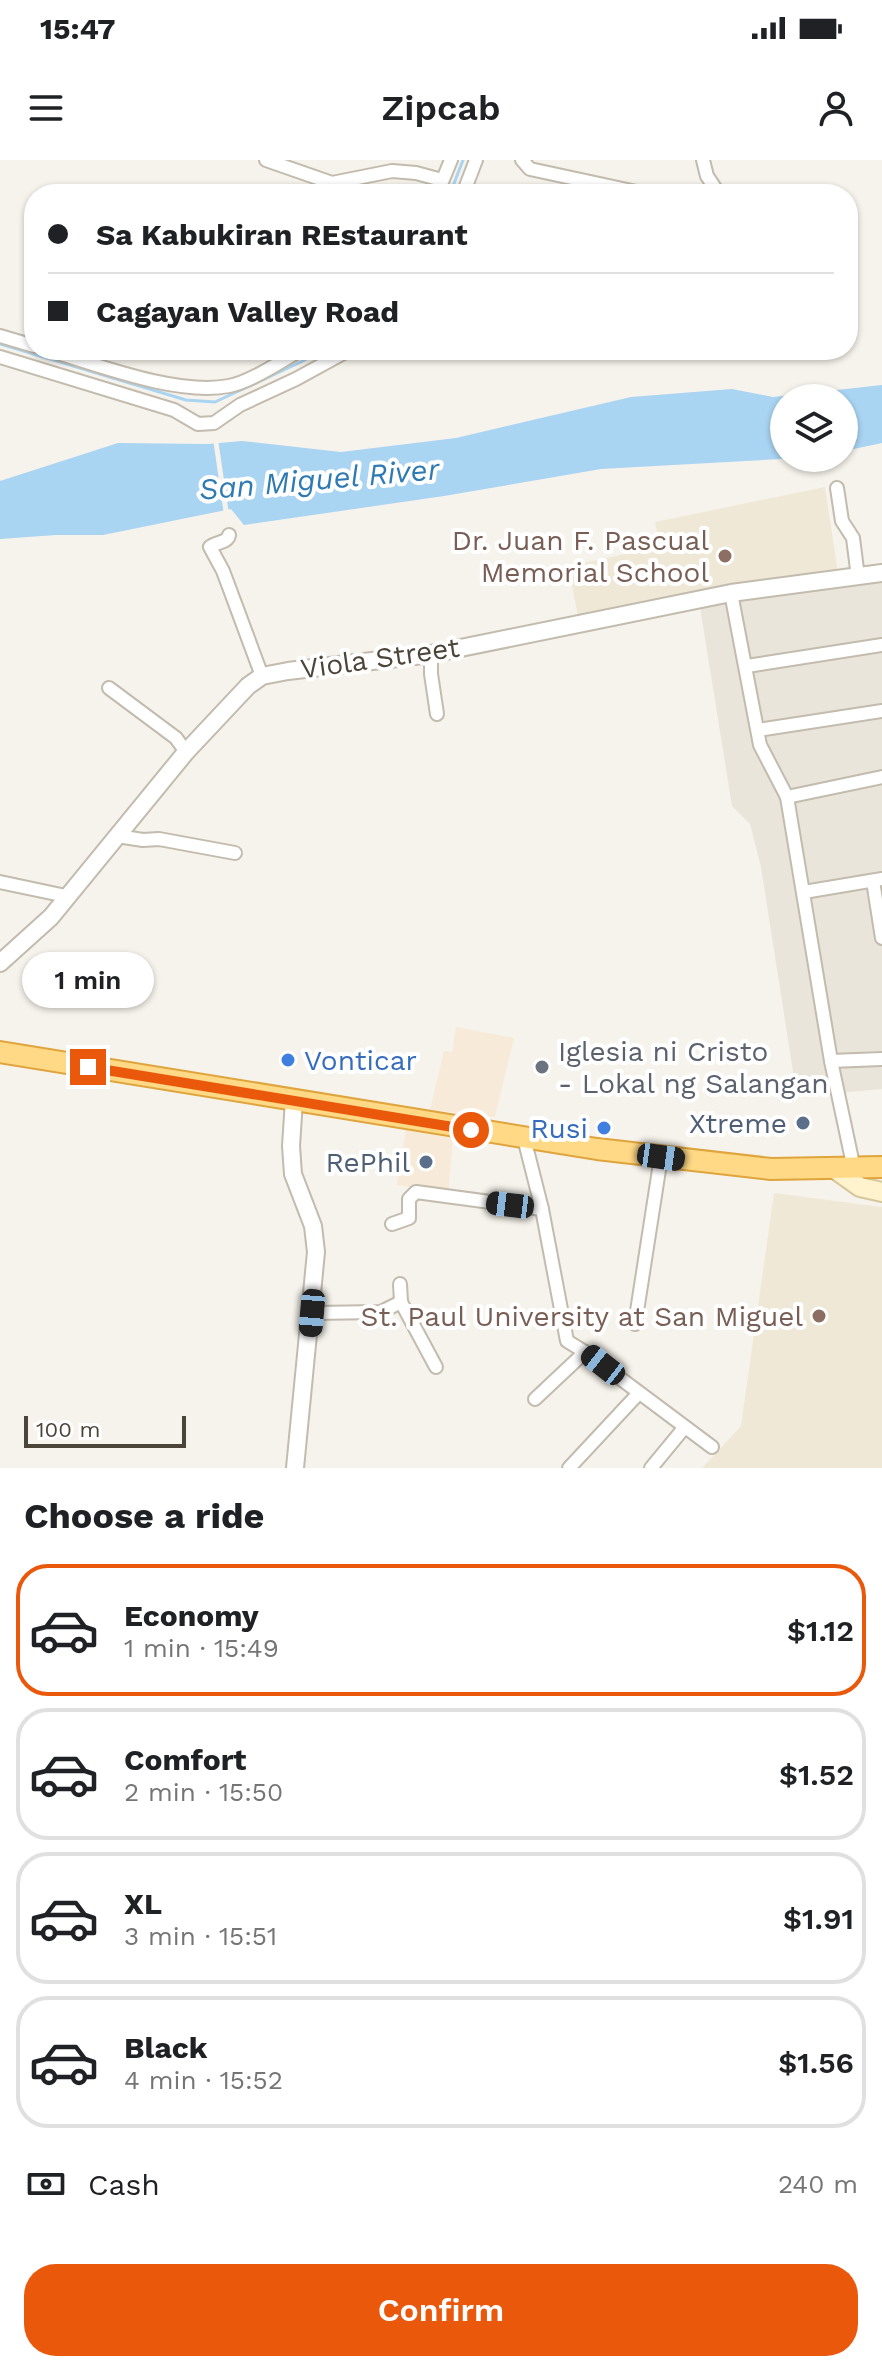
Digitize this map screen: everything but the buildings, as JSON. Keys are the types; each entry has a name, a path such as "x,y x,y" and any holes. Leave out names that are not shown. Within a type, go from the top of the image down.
{"highway":[{"path":"0,1052 524,1138 661,1157 771,1169 882,1167"}],"main road":[{"path":"845,1169 860,1187 882,1192"}],"street":[{"path":"266,160 332,183 392,171 442,180"},
{"path":"441,184 451,160"},
{"path":"467,184 476,160"},
{"path":"522,160 530,169 600,184"},
{"path":"703,160 712,184"},
{"path":"0,336 24,343"},
{"path":"0,357 174,410 198,424 214,423 236,395 287,360"},
{"path":"82,360 130,374 236,395 296,379 331,360"},
{"path":"837,488 842,521 853,538 858,577"},
{"path":"229,535 228,539 213,544 211,552 223,571 262,676"},
{"name":"Viola Street","path":"0,963 51,917 186,752 248,686 262,676 431,654 731,593 882,573"},
{"path":"731,593 762,749 787,797 831,1061 845,1169"},
{"path":"747,666 882,645"},
{"path":"431,654 437,714"},
{"path":"109,688 176,738 186,752"},
{"path":"758,730 882,711"},
{"path":"787,797 882,777"},
{"path":"117,836 159,839 235,853"},
{"path":"804,892 878,880 882,938"},
{"path":"0,882 66,896"},
{"path":"831,1061 882,1059"},
{"path":"294,1100 293,1174 313,1226 316,1252 295,1468"},
{"path":"524,1138 542,1209 565,1337 712,1447"},
{"path":"635,1324 661,1157"},
{"path":"392,1224 407,1221 409,1199 416,1192 542,1209"},
{"path":"400,1284 401,1302 436,1367"},
{"path":"312,1313 381,1312 401,1302"},
{"path":"535,1399 585,1352"},
{"path":"569,1468 639,1393"},
{"path":"651,1468 684,1428"}],"shaded area":[{"name":"Dr. Juan F. Pascual Memorial School","path":"825,487 838,573 578,616 568,566 660,547 655,522"},
{"path":"882,576 882,1089 797,1097 761,867 750,824 732,806 699,601"},
{"path":"456,1027 514,1038 495,1117 430,1110 444,1051 452,1052"},
{"name":"RePhil","path":"406,1129 453,1138 448,1193 397,1185"},
{"name":"St. Paul University at San Miguel","path":"774,1193 882,1207 882,1468 702,1468 741,1426"}],"water":[{"path":"882,385 882,443 858,448 858,388"},
{"name":"San Miguel River","path":"732,389 770,396 770,460 601,469 244,525 231,509 103,535 0,539 0,481 118,443 208,444 242,441 341,452 456,438 631,397"}],"pier":[{"path":"213,439 218,439 229,514 224,515"}],"waterway":[{"path":"454,184 463,160"},
{"path":"0,344 24,351"},
{"path":"53,360 186,400 215,402 304,360"}],"place":[{"name":"Dr. Juan F. Pascual Memorial School","path":"725,556"},
{"name":"Vonticar","path":"288,1060"},
{"name":"Iglesia ni Cristo - Lokal ng Salangan","path":"542,1067"},
{"name":"Xtreme","path":"803,1123"},
{"name":"Rusi","path":"604,1128"},
{"name":"RePhil","path":"426,1162"},
{"name":"St. Paul University at San Miguel","path":"819,1316"}],"route":[{"path":"88,1067 471,1130"}]}
